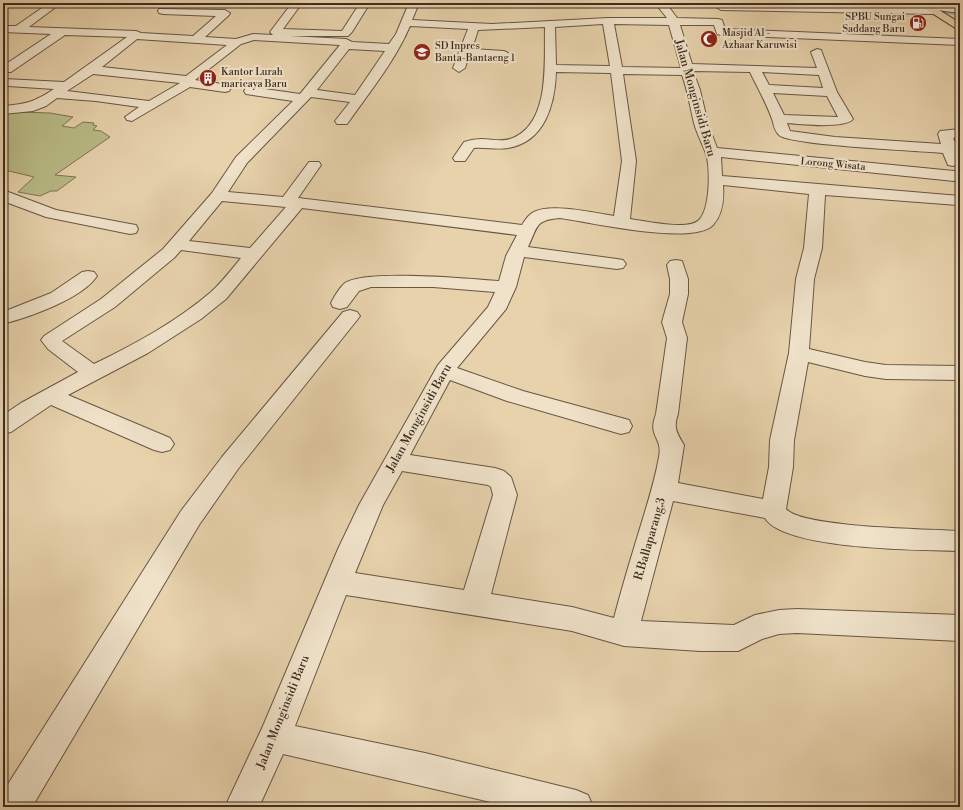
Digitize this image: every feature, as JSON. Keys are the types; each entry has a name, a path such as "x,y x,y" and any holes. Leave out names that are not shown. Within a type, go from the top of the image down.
{"main road":[{"path":"926,8 948,19 960,28"}],"street":[{"path":"18,30 56,3"},
{"path":"174,3 160,14 224,13 196,40"},
{"path":"297,3 275,32 345,39 392,48"},
{"path":"94,374 55,345 52,340 108,303 176,244 218,196 230,179 236,165 255,143 305,95 345,39 347,32 365,3"},
{"path":"342,121 359,99 392,48 406,23 414,3"},
{"name":"Jalan Monginsidi Baru","path":"242,807 274,737 371,506 452,360 496,310 506,287 518,251 536,218 546,213 560,213 672,230 684,230 702,226 706,223 715,209 716,196 712,152 701,124 694,90 672,21 664,6 660,3"},
{"path":"827,6 840,23 845,31 844,33 730,29 725,26 719,5 827,6 841,3"},
{"path":"856,3 886,19 899,33 960,36"},
{"path":"895,3 926,8 960,7"},
{"path":"827,6 886,19 926,8"},
{"path":"945,7 960,10"},
{"path":"406,23 474,27 550,24 599,17 718,22 721,32 960,42"},
{"path":"599,17 616,70 629,161 622,222"},
{"path":"948,19 960,20"},
{"path":"460,158 466,148 472,144 508,144 522,139 529,133 543,114 549,99 550,24"},
{"path":"3,110 34,107 91,70 136,35 146,25"},
{"path":"459,68 474,27"},
{"path":"3,29 64,30 237,42 253,37 346,42 345,39"},
{"path":"7,69 64,30"},
{"path":"132,117 188,81 237,42"},
{"path":"466,52 504,54"},
{"path":"779,119 845,120 846,117 830,92 816,52"},
{"path":"549,68 616,70 754,68 822,72"},
{"path":"754,68 785,134 796,137 951,149"},
{"path":"91,70 188,81 225,88"},
{"path":"8,82 70,83 102,81 122,73"},
{"path":"764,90 830,92"},
{"path":"250,91 359,99"},
{"path":"54,94 96,97 151,105"},
{"path":"715,180 959,203 956,174 951,149 945,134 960,133"},
{"name":"Lorong Wisata","path":"712,152 956,174"},
{"path":"3,426 50,396 154,341 204,309 224,289 293,202 314,165"},
{"path":"817,190 817,211 813,248 805,279 799,353 782,440 781,467 773,510 778,518 786,523 809,530 886,538 960,541"},
{"path":"3,195 34,209 52,214 130,229"},
{"path":"218,196 293,202 453,220 528,231"},
{"path":"176,244 252,254"},
{"path":"518,251 617,264"},
{"name":"R.Ballaparang,3","path":"624,633 664,490 671,457 672,445 665,434 663,425 678,338 672,322 679,294 679,278 676,265"},
{"path":"3,318 45,304 69,292 88,276"},
{"path":"13,807 190,518 345,310 352,286 371,282 433,282 506,287"},
{"path":"799,353 872,370 960,373"},
{"path":"446,371 515,396 621,426"},
{"path":"50,396 162,444"},
{"path":"395,461 495,477 502,483 504,495 474,604"},
{"path":"664,490 773,510"},
{"path":"338,582 572,620 624,633 700,638 738,638 755,628 779,622 797,621 960,628"},
{"path":"274,737 500,786 576,807"}],"green space":[{"path":"3,113 50,113 73,117 62,126 74,128 83,122 94,123 93,125 97,126 93,130 101,131 110,137 55,175 76,177 57,191 51,191 40,196 18,192 34,177 9,171 3,175"}],"waterway":[{"path":"905,3 960,13"}],"place":[{"name":"SPBU Sungai Saddang Baru","path":"918,23"},
{"name":"Masjid Al - Azhaar Karuwisi","path":"709,39"},
{"name":"SD Inpres Banta-Bantaeng 1","path":"422,52"},
{"name":"Kantor Lurah maricaya Baru","path":"208,78"}]}
